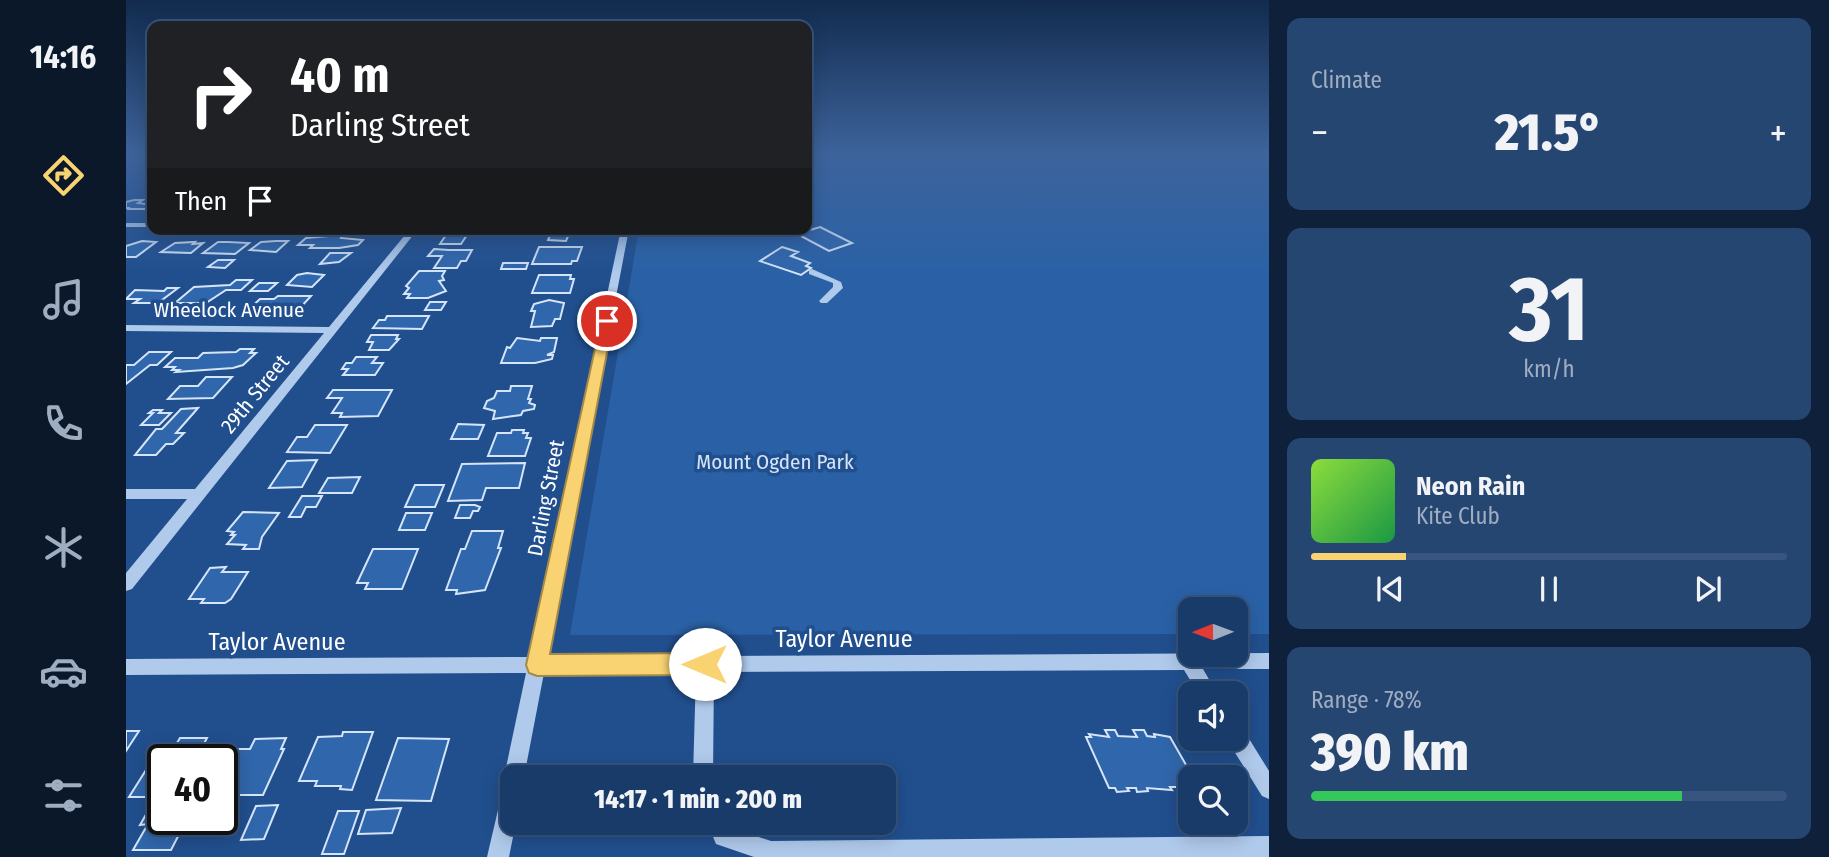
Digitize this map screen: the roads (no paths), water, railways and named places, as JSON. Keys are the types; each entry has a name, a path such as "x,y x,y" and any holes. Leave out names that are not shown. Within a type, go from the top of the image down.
{"street":[{"path":"126,225 147,225"},
{"name":"29th Street","path":"126,584 409,235"},
{"name":"Darling Street","path":"516,765 624,235"},
{"path":"812,272 837,282 838,288 824,301"},
{"name":"Wheelock Avenue","path":"126,328 332,330"},
{"path":"126,494 199,494"},
{"name":"Taylor Avenue","path":"1248,661 1269,661"},
{"name":"Taylor Avenue","path":"126,667 1178,662"},
{"path":"703,765 705,664"},
{"path":"1245,751 1269,789"},
{"path":"498,857 503,835"},
{"path":"724,835 771,852 1269,847"}],"park label":[{"name":"Mount Ogden Park","path":"775,462"}]}
